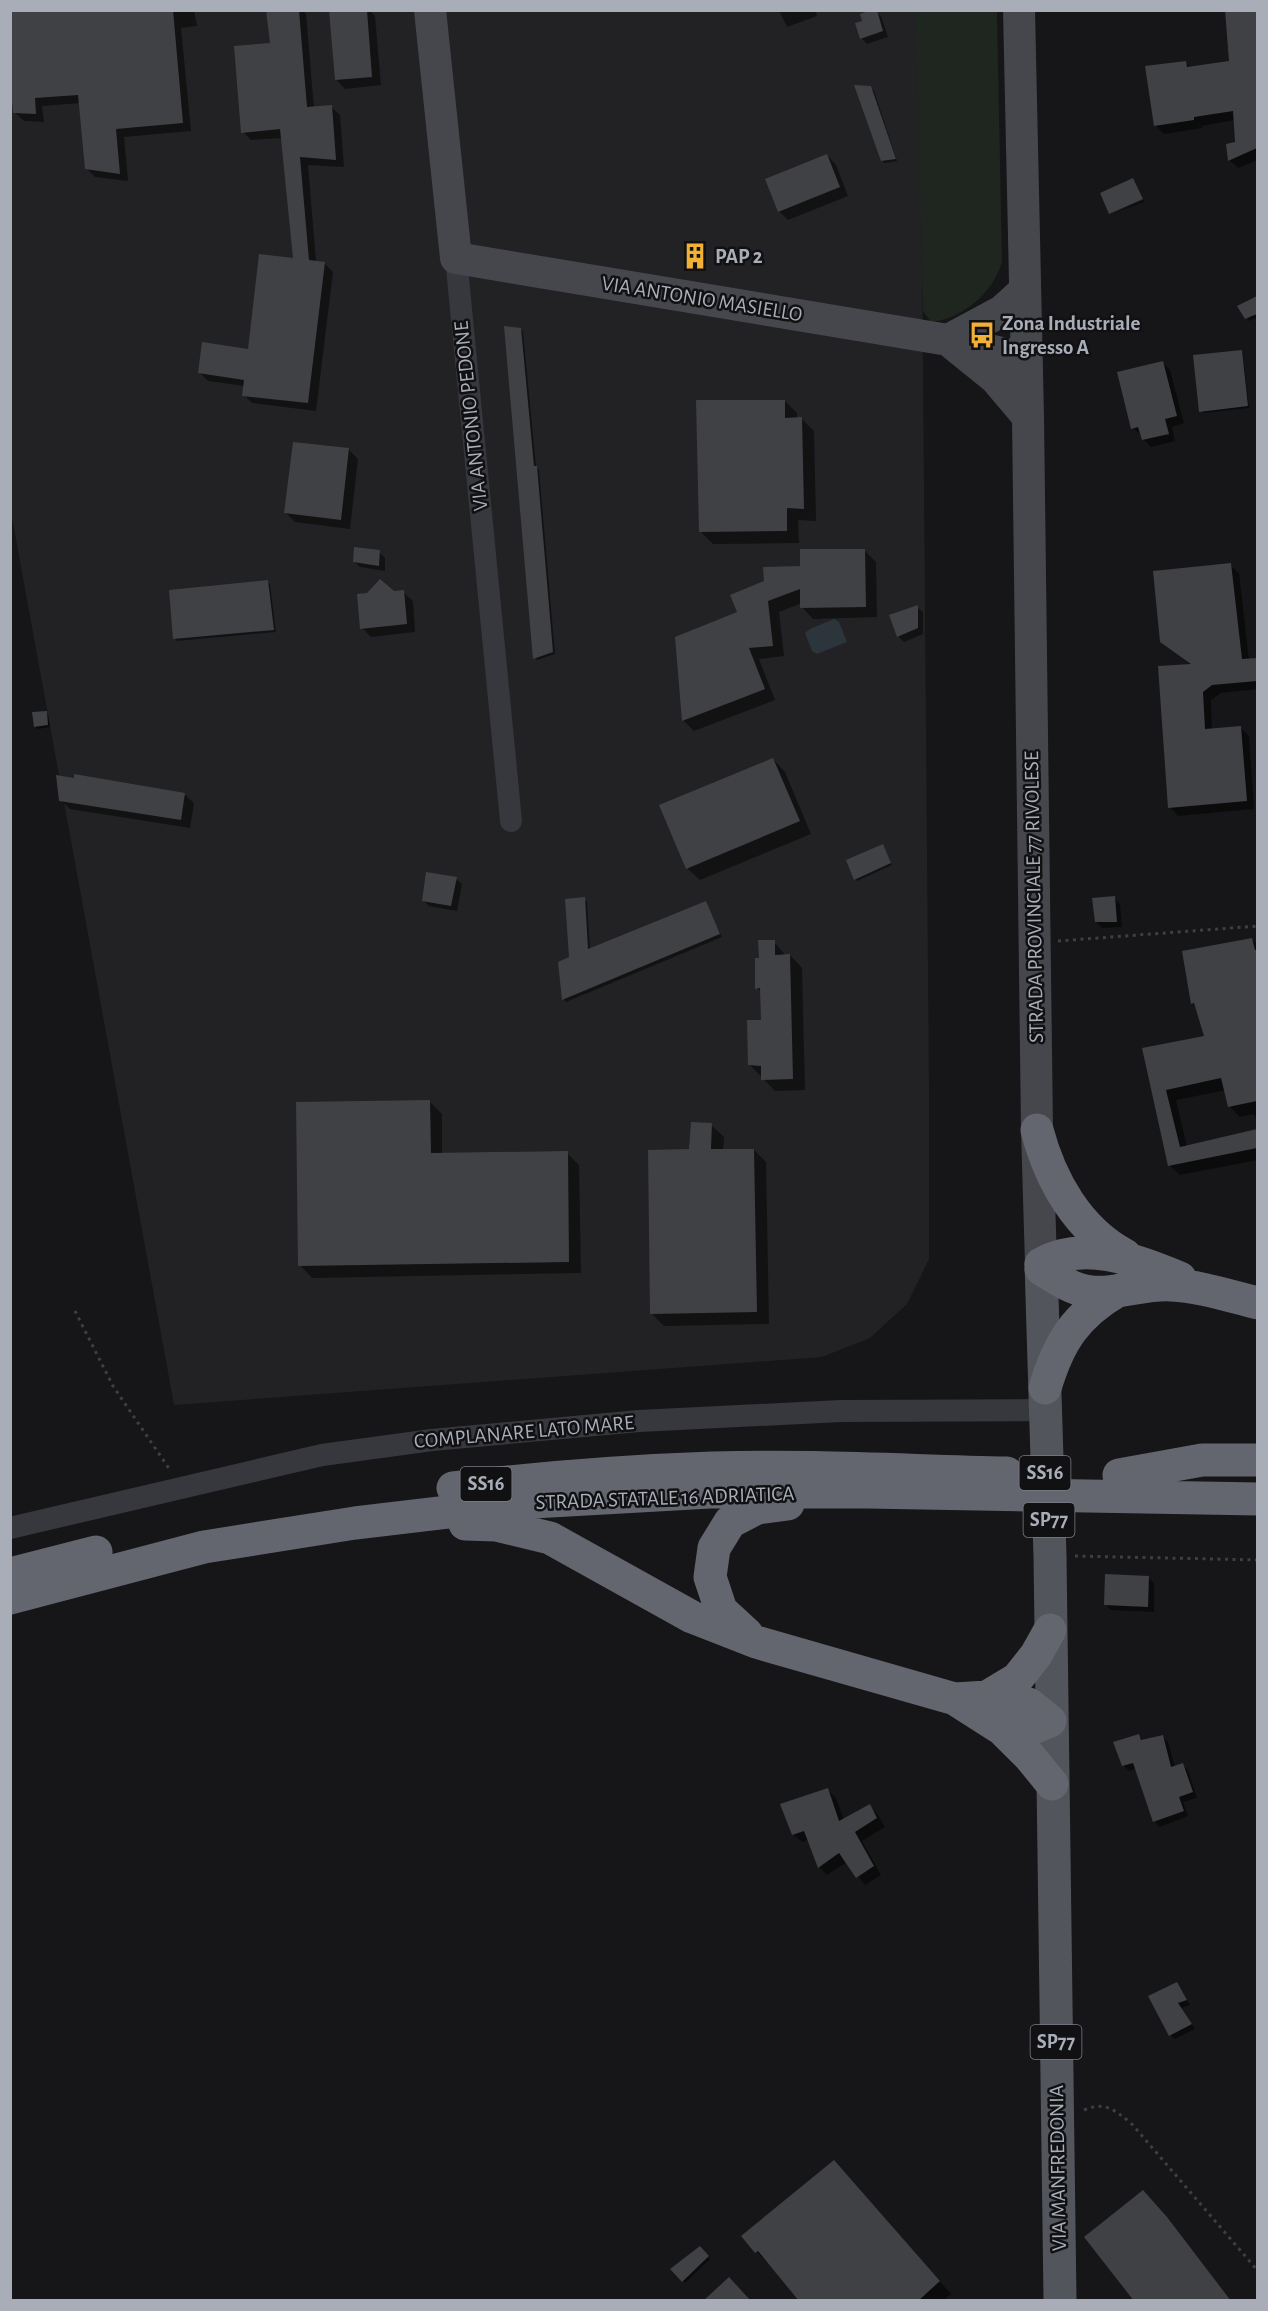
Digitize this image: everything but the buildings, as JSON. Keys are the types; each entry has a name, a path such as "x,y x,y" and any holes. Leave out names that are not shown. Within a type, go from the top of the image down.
{"highway":[{"path":"1037,1130 1055,1178 1082,1222 1117,1251 1149,1266"},
{"path":"1218,1293 1126,1258 1085,1252 1068,1253 1054,1257 1041,1267 1080,1290 1098,1292 1164,1284 1187,1286 1257,1303"},
{"path":"1045,1399 1052,1367 1071,1331 1082,1316 1100,1301 1119,1290"},
{"path":"1118,1486 1202,1460 1257,1460"},
{"name":"STRADA STATALE 16 ADRIATICA","path":"10,1574 201,1525 349,1501 530,1479 712,1468 867,1468 971,1483"},
{"name":"STRADA STATALE 16 ADRIATICA","path":"1118,1486 1257,1477"},
{"name":"STRADA STATALE 16 ADRIATICA","path":"10,1598 204,1547 355,1522 533,1502 686,1493 867,1492 971,1483 1118,1486 1257,1499"},
{"path":"756,1642 721,1610 710,1577 714,1548 730,1522 757,1508 867,1492"},
{"path":"355,1522 496,1525 550,1538 692,1617 756,1642 971,1698 1029,1704 1050,1721 1026,1731 1002,1730"},
{"path":"971,1698 1017,1679 1036,1655 1050,1630"},
{"path":"971,1698 1030,1757 1052,1784"}],"main road":[{"name":"VIA ANTONIO PEDONE","path":"430,10 456,258"},
{"name":"STRADA PROVINCIALE 77 RIVOLESE","path":"1019,10 1028,417 1037,1130 1050,1556 1052,1784"},
{"name":"VIA ANTONIO MASIELLO","path":"456,258 948,340 1026,345"},
{"path":"1024,291 1002,311 948,340 995,378 1028,417"},
{"name":"VIA MANFREDONIA","path":"1052,1784 1060,2301"}],"street":[{"name":"VIA ANTONIO PEDONE","path":"456,258 511,821"},
{"name":"COMPLANARE LATO MARE","path":"10,1528 322,1455 455,1438 639,1421 1045,1399"}],"path":[{"path":"1036,943 1257,926"},
{"path":"75,1311 113,1386 182,1487"},
{"path":"1050,1556 1257,1560"},
{"path":"1057,2121 1092,2107 1111,2107 1131,2123 1257,2271"}],"shaded area":[{"path":"10,11 920,11 929,1259 907,1304 870,1338 822,1357 174,1405 11,512"},
{"path":"916,11 997,11 1002,262 991,284 975,302 954,316 931,322 923,311"},
{"path":"834,619 839,622 847,642 817,654 812,651 805,633"}],"place":[{"name":"PAP 2","path":"695,256"},
{"name":"Zona Industriale Ingresso A","path":"982,335"}]}
